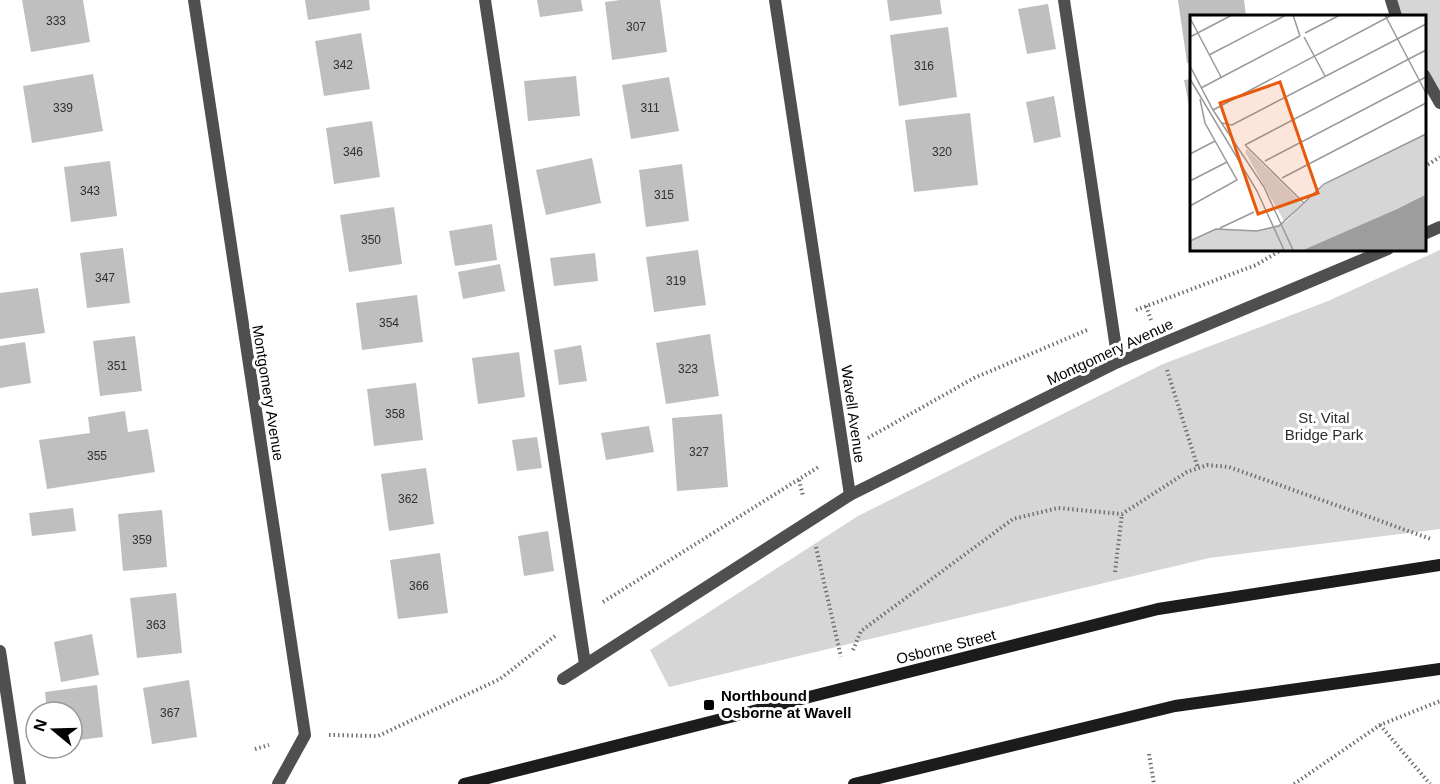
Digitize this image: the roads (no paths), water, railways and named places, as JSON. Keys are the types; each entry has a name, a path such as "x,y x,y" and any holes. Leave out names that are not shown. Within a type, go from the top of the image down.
{"main road":[{"name":"Osborne Street","path":"464,784 1158,609 1440,565"},
{"path":"854,784 1175,706 1440,669"}],"street":[{"name":"Montgomery Avenue","path":"194,0 305,735 278,784"},
{"path":"485,0 585,664"},
{"name":"Wavell Avenue","path":"775,0 850,495"},
{"path":"1064,0 1118,362"},
{"path":"1391,0 1396,15"},
{"path":"1425,77 1440,103"},
{"path":"1425,234 1440,227"},
{"name":"Montgomery Avenue","path":"850,495 1118,362 1386,250"},
{"path":"563,680 850,495"},
{"path":"0,651 20,784"}],"place":[{"name":"Northbound Osborne at Wavell","path":"709,705"}],"park label":[{"name":"St. Vital Bridge Park","path":"1324,426"}]}
